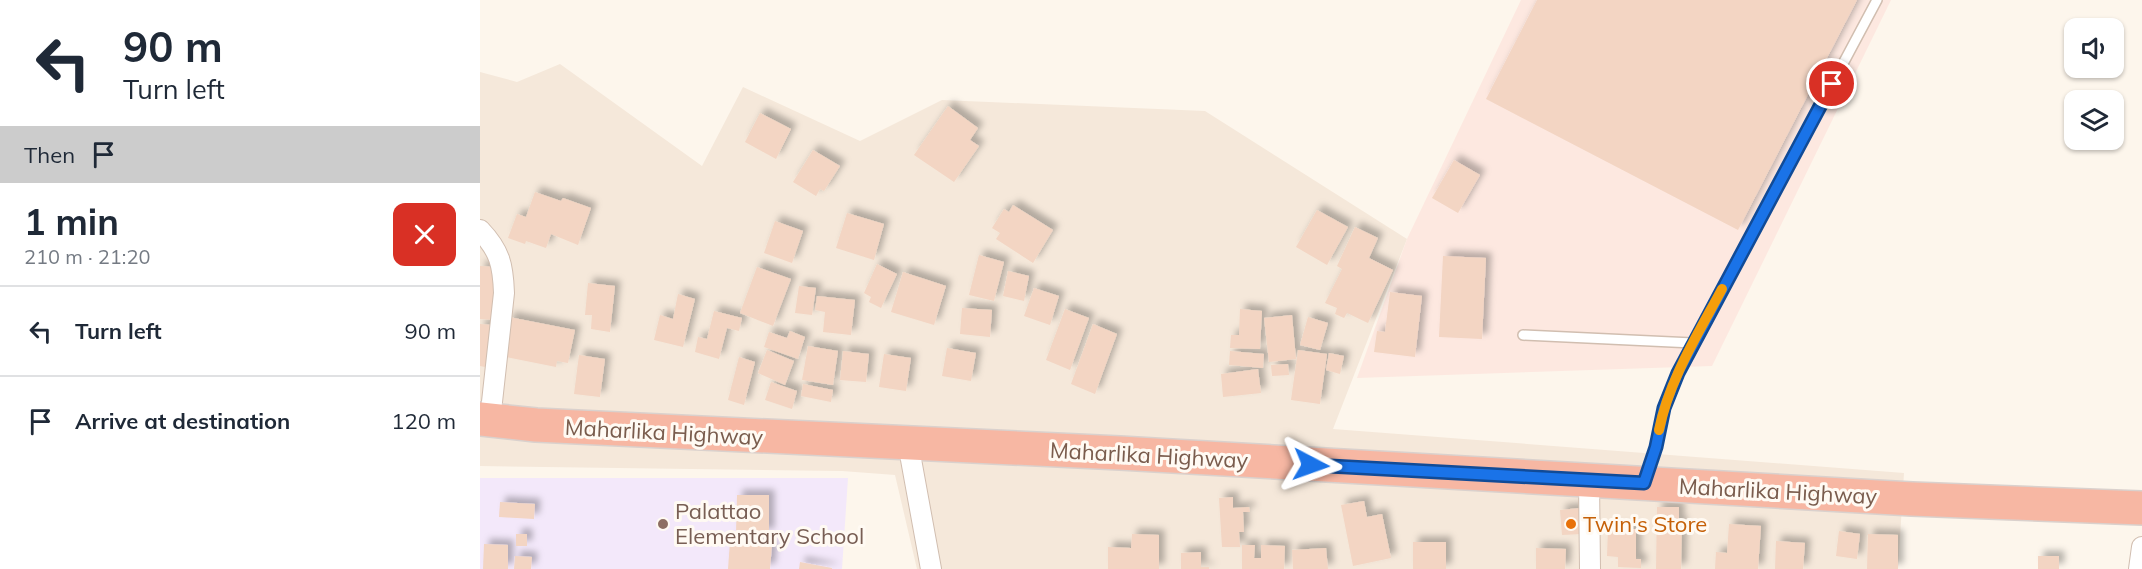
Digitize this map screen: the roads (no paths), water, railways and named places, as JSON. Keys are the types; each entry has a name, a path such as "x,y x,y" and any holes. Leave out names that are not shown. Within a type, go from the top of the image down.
{"highway":[{"name":"Maharlika Highway","path":"485,420 536,425 1120,453 1912,499 2142,508"}],"street":[{"path":"480,230 491,241 500,256 504,293 485,420"},
{"path":"908,443 931,569"},
{"path":"1589,481 1590,569"},
{"path":"2139,569 2142,547"}],"lane":[{"path":"1644,483 1656,447 1664,408 1678,373 1877,0"},
{"path":"1523,334 1694,343"}],"place":[{"name":"Palattao Elementary School","path":"663,524"},
{"name":"Twin's Store","path":"1571,524"}]}
